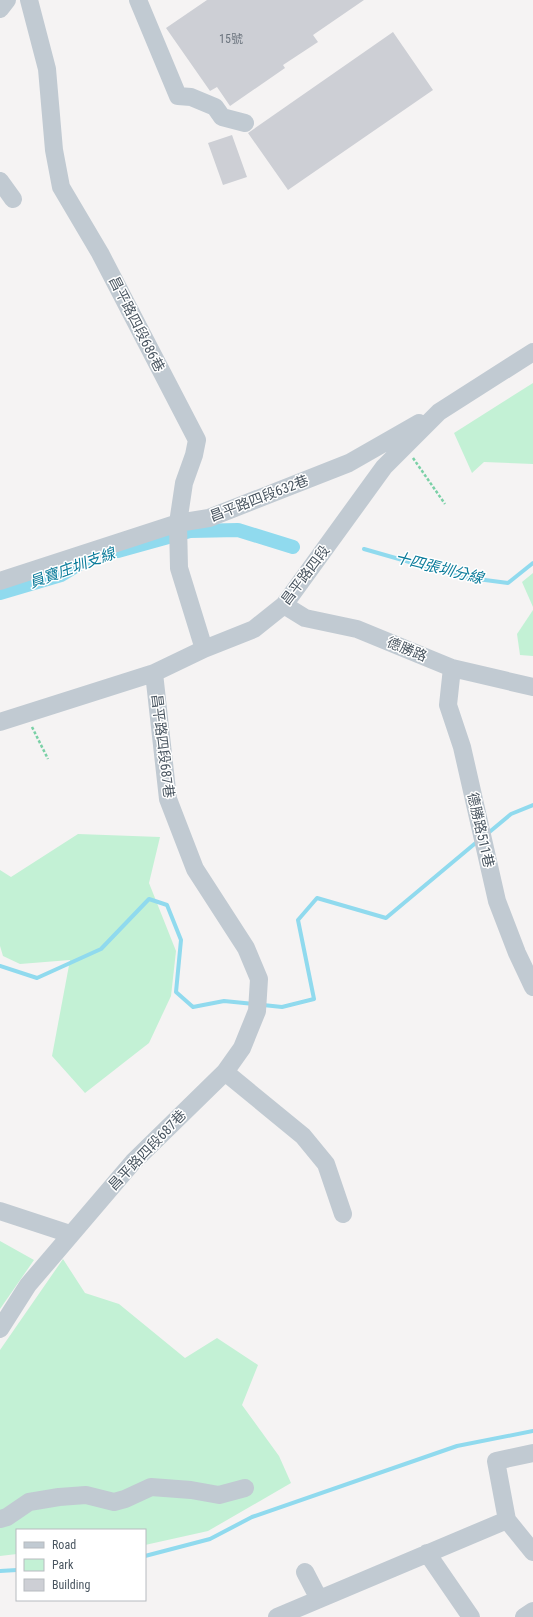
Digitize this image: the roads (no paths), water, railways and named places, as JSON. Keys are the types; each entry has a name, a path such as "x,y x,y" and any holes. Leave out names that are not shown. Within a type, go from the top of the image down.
{"street":[{"path":"0,9 7,0"},
{"name":"昌平路四段686巷","path":"28,0 47,69 54,150 61,187 100,253 197,440 194,455 184,483 178,523 180,568 204,649"},
{"path":"138,0 178,96 191,97 215,107 222,116 245,123"},
{"path":"0,182 13,199"},
{"name":"昌平路四段","path":"0,722 154,673 204,649 254,630 284,605 384,467 439,412 533,352"},
{"name":"昌平路四段632巷","path":"0,581 178,523 209,518 349,463 439,412"},
{"name":"德勝路","path":"284,605 306,618 357,629 452,668 533,687"},
{"name":"德勝路511巷","path":"452,668 448,704 462,747 497,901 517,953 533,987"},
{"name":"昌平路四段687巷","path":"0,1329 28,1285 133,1162 225,1072 242,1048 257,1011 259,979 246,948 195,869 168,799 154,673"},
{"path":"225,1072 303,1136 326,1164 343,1214"},
{"path":"0,1211 70,1234"},
{"path":"533,1453 496,1461 507,1520 533,1552"},
{"path":"0,1519 29,1502 59,1497 86,1495 114,1502 125,1499 151,1487 190,1490 219,1495 245,1488"},
{"path":"277,1617 507,1520"},
{"path":"427,1554 471,1617"},
{"path":"305,1572 319,1599"},
{"path":"524,1617 533,1611"}],"waterway":[{"path":"118,551 190,531 238,530 293,547"},
{"name":"十四張圳分線","path":"364,549 462,577 508,583 533,563"},
{"name":"員寶庄圳支線","path":"0,593 61,575 84,561 92,558"},
{"path":"487,834 511,814 533,805"},
{"path":"263,1005 282,1007 314,999 298,920 317,898 386,918 478,841"},
{"path":"0,966 37,978 101,949 149,899 167,905 181,940 176,992 193,1007 224,1001 254,1004"},
{"path":"146,1556 210,1539 252,1517 457,1446 533,1431"},
{"path":"0,1571 16,1570"}]}
